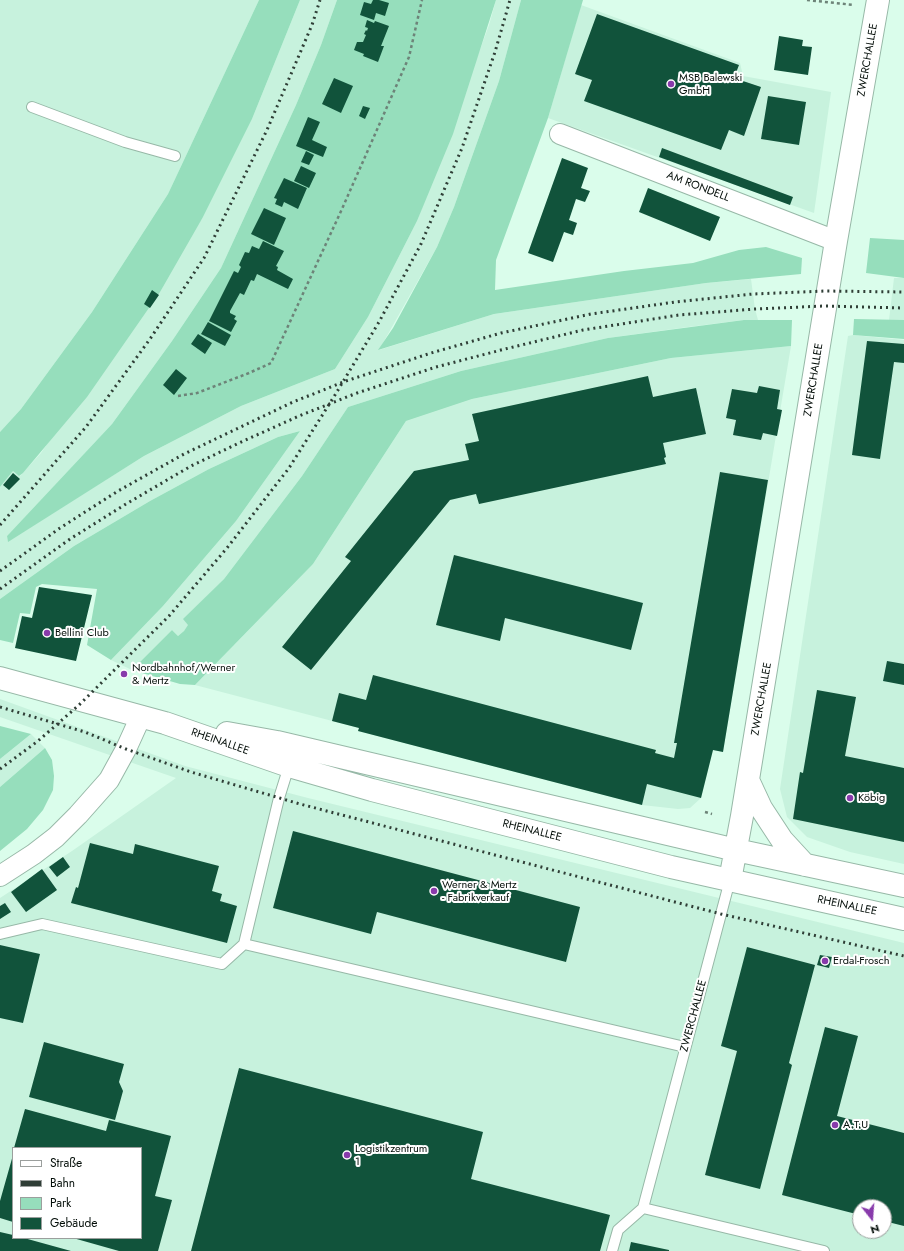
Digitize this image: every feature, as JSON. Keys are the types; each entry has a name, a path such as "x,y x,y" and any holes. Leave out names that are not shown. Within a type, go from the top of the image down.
{"main road":[{"name":"ZWERCHALLEE","path":"730,880 778,600 836,241 877,4"},
{"name":"RHEINALLEE","path":"0,678 165,722 277,742 736,850 904,886"},
{"name":"RHEINALLEE","path":"165,722 289,766 372,790 647,860 904,919"},
{"path":"748,780 761,808 782,840 806,865"}],"street":[{"name":"AM RONDELL","path":"560,134 836,241"},
{"path":"0,876 34,854 56,837 109,780 126,749 141,716"}],"lane":[{"path":"32,108 119,140 175,156"},
{"path":"0,934 42,924 222,964 244,944 278,798 289,766"},
{"name":"ZWERCHALLEE","path":"643,1208 730,880"},
{"path":"244,944 685,1047"},
{"path":"612,1251 618,1230 643,1208 824,1251"}],"path":[{"path":"178,396 197,393 250,374 271,363 342,209 409,57 422,0"},
{"path":"807,0 877,4"},
{"path":"705,812 712,814"}],"shaded area":[{"path":"0,0 259,0 168,194 92,312 21,409 0,432"},
{"path":"300,0 337,0 321,45 296,105 221,268 172,341 112,424 7,536 8,541 144,456 241,406 335,369 368,317 417,221 489,25 496,0 521,0 499,81 454,207 437,247 379,350 494,314 706,283 751,279 758,320 744,320 608,338 461,371 348,407 302,476 224,579 184,619 189,625 178,636 172,630 132,670 111,660 163,606 236,521 300,431 278,437 209,469 150,501 74,546 0,599 0,487 13,471 20,476 41,453 203,217 252,119"},
{"path":"581,5 740,63 743,76 831,92 814,213 548,118"},
{"path":"894,278 904,278 904,320 889,320"},
{"path":"853,335 904,340 904,864 850,852 807,837 787,817 780,789 848,336"},
{"path":"791,346 723,752 713,750 701,798 690,808 678,809 642,805 358,731 359,728 195,685 313,564 406,421 472,399 671,358"},
{"path":"0,699 185,766 308,798 904,943 904,1251 0,1251 0,898 72,851 176,778 0,717"},
{"path":"31,734 45,748 0,787 0,759"}],"green space":[{"path":"259,0 300,0 252,119 203,217 160,292 87,397 23,473 19,476 13,471 0,487 0,432 21,409 92,312 168,194"},
{"path":"337,0 496,0 453,134 417,221 368,317 335,369 241,406 144,456 8,542 7,536 112,424 172,341 221,268 296,105 321,45"},
{"path":"521,0 583,0 548,118 496,260 495,290 624,271 693,263 739,250 766,247 802,258 801,274 706,283 494,314 378,350 393,328 437,247 454,207 499,81"},
{"path":"870,238 904,240 904,278 866,273"},
{"path":"854,319 904,320 904,339 853,335"},
{"path":"744,320 792,320 791,346 671,358 472,399 406,421 313,564 195,685 180,684 132,670 172,630 178,636 184,631 188,625 183,619 224,579 302,476 348,407 461,371 608,338"},
{"path":"300,431 236,521 163,606 111,660 87,645 97,589 42,584 36,587 30,614 20,613 13,643 0,640 0,599 74,546 150,501 209,469 278,437"},
{"path":"0,726 31,734 0,759"},
{"path":"45,748 52,760 54,776 53,790 43,810 27,829 0,851 0,787"}],"building":[{"path":"373,0 389,3 385,16 376,13 374,20 360,15 364,2 371,4"},
{"name":"MSB Balewski GmbH","path":"597,14 739,65 734,78 761,87 744,136 729,130 721,150 584,101 592,80 575,74"},
{"path":"367,20 389,26 381,46 384,46 378,62 363,56 364,54 354,50 357,42 363,42 366,35 364,34 368,28 365,27"},
{"path":"779,36 803,40 802,46 812,47 808,75 774,70"},
{"path":"334,78 353,86 341,113 322,104"},
{"path":"768,96 806,102 799,145 761,139"},
{"path":"363,106 370,108 365,119 359,116"},
{"path":"308,117 320,122 312,140 327,147 323,157 296,146"},
{"path":"662,148 793,197 790,205 659,157"},
{"path":"306,151 314,155 309,165 301,162"},
{"path":"562,158 588,168 581,188 590,191 585,202 576,199 569,220 577,223 573,235 564,232 553,262 528,253"},
{"path":"301,166 316,173 309,188 294,181"},
{"path":"284,178 307,188 298,209 284,202 282,207 275,204 277,199 274,198"},
{"path":"648,188 720,217 710,241 639,212"},
{"path":"264,208 286,218 274,245 251,234"},
{"path":"263,241 284,251 276,266 278,267 277,270 293,279 288,289 257,274 254,281 251,280 244,295 240,293 230,311 230,313 236,316 234,319 237,321 231,332 209,321 234,271 238,273 241,267 239,265 245,252 249,253 252,246 259,249"},
{"path":"152,290 159,295 150,308 144,304"},
{"path":"208,322 231,335 225,346 201,334"},
{"path":"198,334 212,343 205,354 191,344"},
{"path":"867,341 904,344 904,363 894,362 880,459 852,455"},
{"path":"176,369 187,378 174,395 163,385"},
{"path":"648,376 653,397 696,388 706,434 663,443 666,464 479,504 476,494 450,500 311,670 282,647 351,561 345,557 414,471 469,460 465,444 479,441 472,414"},
{"path":"759,386 780,390 777,409 782,410 777,436 763,433 761,440 733,435 736,420 726,418 732,389 757,393"},
{"path":"720,472 768,480 723,752 713,750 701,798 647,784 642,805 358,731 359,728 332,721 339,693 366,700 373,675 656,750 655,753 674,758 677,743 674,743"},
{"path":"13,473 20,479 9,490 3,485"},
{"path":"454,555 643,603 631,650 505,618 500,641 436,625"},
{"path":"39,587 92,595 76,661 15,648 22,616 32,618"},
{"path":"887,661 904,664 904,685 883,681"},
{"name":"Köbig","path":"817,690 856,697 845,756 904,768 904,842 793,819 800,772 803,773"},
{"path":"293,831 580,907 566,962 377,912 371,934 273,908"},
{"path":"90,843 133,854 135,844 219,866 212,891 222,894 220,901 237,906 227,943 71,903 76,887 78,888"},
{"path":"63,857 70,867 57,877 49,867"},
{"path":"42,869 57,890 26,912 11,892"},
{"path":"5,903 11,912 0,919 0,906"},
{"path":"0,945 40,954 23,1023 0,1018"},
{"path":"747,947 815,965 789,1063 792,1065 760,1189 705,1175 737,1051 721,1046"},
{"path":"820,955 832,957 829,968 817,965"},
{"name":"A.T.U","path":"825,1027 858,1036 837,1116 904,1133 904,1226 892,1223 892,1199 852,1199 852,1213 782,1195"},
{"path":"44,1042 124,1064 119,1082 123,1091 115,1120 29,1097"},
{"name":"Logistikzentrum 1","path":"239,1068 483,1132 471,1179 610,1215 600,1251 191,1251"},
{"path":"25,1109 106,1131 109,1120 171,1136 155,1196 172,1200 158,1251 119,1251 77,1239 142,1239 142,1147 14,1147"},
{"path":"12,1159 12,1222 0,1218 0,1201"},
{"path":"0,1232 12,1235 12,1239 28,1239 71,1251 0,1251"},
{"path":"631,1242 669,1250 669,1251 629,1251"}],"railway":[{"path":"0,525 86,427 150,339 204,258 267,130 312,25 320,0"},
{"path":"0,769 38,741 79,705 169,616 227,548 289,468 379,322 421,244 462,148 495,52 510,0"},
{"path":"0,571 60,528 118,491 184,454 293,402 346,381 431,353 501,333 591,314 675,302 753,294 825,291 904,292"},
{"path":"0,589 70,539 191,466 299,416 357,393 436,367 583,330 679,315 755,309 824,306 904,308"},
{"path":"0,707 85,732 126,749 191,772 300,804 721,914 904,956"}],"place":[{"name":"MSB Balewski GmbH","path":"671,84"},
{"name":"Bellini Club","path":"47,633"},
{"name":"Nordbahnhof/Werner & Mertz","path":"124,674"},
{"name":"Köbig","path":"850,798"},
{"name":"Werner & Mertz - Fabrikverkauf","path":"434,891"},
{"name":"Erdal-Frosch","path":"825,961"},
{"name":"A.T.U","path":"835,1125"},
{"name":"Logistikzentrum 1","path":"347,1155"}]}
